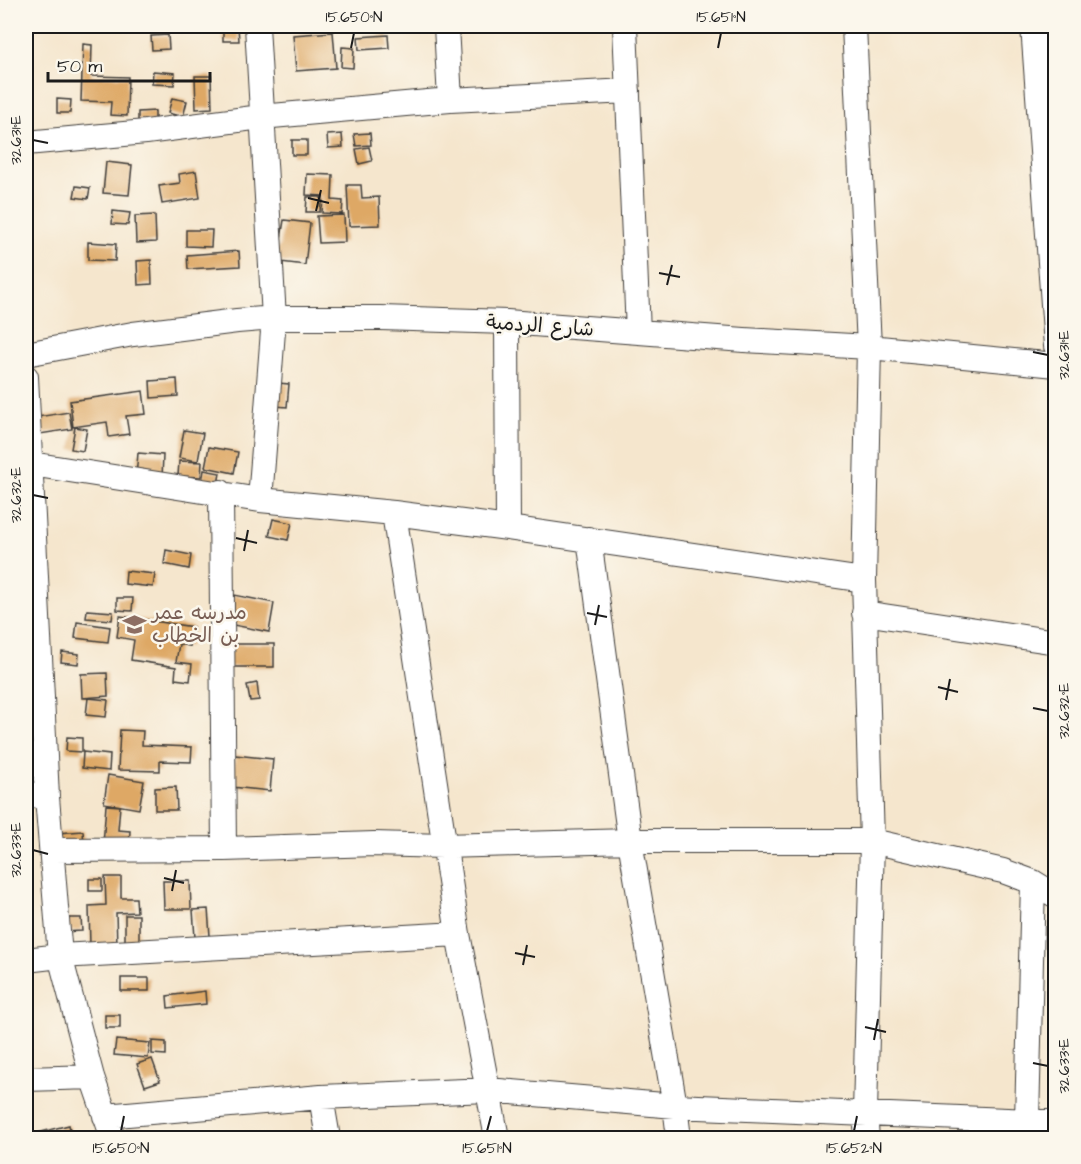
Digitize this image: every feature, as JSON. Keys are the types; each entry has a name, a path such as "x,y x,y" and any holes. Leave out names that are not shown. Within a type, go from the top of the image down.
{"street":[{"path":"257,26 274,318 260,500"},
{"path":"446,26 450,100"},
{"path":"625,26 638,332"},
{"path":"854,26 869,347 864,580 872,841 865,1113 867,1138"},
{"path":"1033,26 1056,346"},
{"path":"26,143 146,132 261,117 450,100 628,91"},
{"name":"شارع الردمية","path":"26,354 133,334 274,318 381,318 507,322 869,347 1056,365"},
{"path":"507,322 508,528"},
{"path":"26,377 31,464 36,795 52,850 60,956 92,1077 109,1127 321,1097 488,1090 675,1106 865,1113 1042,1125 1033,882"},
{"path":"31,464 221,492 260,500 394,513 508,528 864,580"},
{"path":"221,492 224,849"},
{"path":"394,513 443,846 497,1138"},
{"path":"589,539 630,840 679,1138"},
{"path":"864,614 1056,642"},
{"path":"52,850 224,849 374,844 443,846 630,840 872,841 1003,872 1033,882 1056,896"},
{"path":"26,960 60,956 458,934"},
{"path":"26,1079 92,1077"},
{"path":"321,1097 328,1138"}],"building":[{"path":"223,26 238,26 239,41 223,41"},
{"path":"333,32 336,68 296,71 293,35"},
{"path":"168,35 169,49 152,50 151,36"},
{"path":"388,35 389,48 359,50 358,37"},
{"path":"83,44 92,45 91,76 128,77 127,116 110,115 111,102 81,101"},
{"path":"342,47 354,48 353,68 341,67"},
{"path":"153,71 175,73 174,85 152,84"},
{"path":"195,76 211,76 212,108 196,109"},
{"path":"172,98 187,101 183,117 168,113"},
{"path":"57,99 71,100 70,113 57,113"},
{"path":"155,111 155,121 138,121 138,112"},
{"path":"370,133 371,145 356,146 354,134"},
{"path":"342,134 343,147 328,148 327,135"},
{"path":"292,140 307,140 307,155 292,155"},
{"path":"369,147 372,161 359,164 356,149"},
{"path":"106,162 132,165 129,195 103,193"},
{"path":"196,171 200,198 162,204 159,186 180,183 179,174"},
{"path":"307,174 333,175 332,200 343,201 342,214 322,213 323,196 306,195"},
{"path":"347,185 361,185 362,198 379,197 380,225 349,226"},
{"path":"76,186 90,188 88,199 74,197"},
{"path":"307,197 321,197 320,212 306,212"},
{"path":"113,211 130,213 128,225 112,224"},
{"path":"155,215 156,242 136,243 135,216"},
{"path":"344,215 345,242 319,243 317,216"},
{"path":"284,220 310,223 305,265 264,260 280,246"},
{"path":"186,230 212,230 211,247 186,246"},
{"path":"88,242 116,244 115,261 88,260"},
{"path":"239,251 240,266 188,269 187,255"},
{"path":"151,260 152,284 138,285 137,261"},
{"path":"177,379 178,396 151,398 150,381"},
{"path":"266,382 289,384 287,407 264,405"},
{"path":"143,391 146,414 126,416 129,434 109,437 107,422 73,427 70,401"},
{"path":"69,412 72,429 40,434 37,417"},
{"path":"75,427 87,429 83,451 71,449"},
{"path":"184,430 203,433 198,461 179,458"},
{"path":"209,447 238,452 234,473 205,467"},
{"path":"138,453 163,455 162,478 136,477"},
{"path":"179,461 202,462 201,477 178,476"},
{"path":"204,470 220,473 217,490 201,488"},
{"path":"273,519 292,523 288,540 269,536"},
{"path":"166,550 191,555 189,569 164,564"},
{"path":"126,571 155,574 153,587 125,584"},
{"path":"234,595 274,603 269,632 228,624"},
{"path":"117,598 133,598 132,611 117,610"},
{"path":"87,610 113,612 112,620 86,618"},
{"path":"120,616 193,627 190,646 179,644 176,662 192,664 190,681 175,679 176,667 131,660 134,640 117,637"},
{"path":"77,622 110,627 108,642 75,638"},
{"path":"225,644 274,644 274,667 225,667"},
{"path":"62,652 79,654 78,664 61,662"},
{"path":"107,673 108,696 82,698 81,674"},
{"path":"257,683 259,700 250,701 247,685"},
{"path":"88,698 108,700 106,717 86,715"},
{"path":"120,730 143,731 142,745 192,747 191,762 160,761 160,771 118,770"},
{"path":"67,737 82,738 82,752 66,751"},
{"path":"83,752 110,755 109,771 82,768"},
{"path":"235,755 273,759 270,791 232,787"},
{"path":"108,775 144,781 139,809 104,803"},
{"path":"176,787 177,810 155,810 155,788"},
{"path":"106,805 120,806 118,830 130,831 129,847 103,845"},
{"path":"83,831 84,845 59,847 58,833"},
{"path":"105,877 121,877 121,898 136,898 137,912 116,913 117,945 90,946 89,906 106,905"},
{"path":"89,879 102,879 102,891 89,891"},
{"path":"163,881 190,881 191,909 164,909"},
{"path":"208,909 210,936 195,938 193,910"},
{"path":"125,915 139,915 139,943 125,943"},
{"path":"62,918 81,918 82,931 62,932"},
{"path":"121,978 149,978 149,991 121,991"},
{"path":"205,991 206,1004 168,1008 167,996"},
{"path":"105,1015 120,1015 120,1028 105,1028"},
{"path":"116,1040 150,1043 148,1058 114,1055"},
{"path":"152,1041 166,1042 166,1055 152,1054"},
{"path":"152,1059 160,1081 145,1086 137,1064"},
{"path":"69,1125 72,1138 38,1138 37,1133"}],"place":[{"name":"مدرسه عمر بن الخطاب","path":"134,624"}]}
